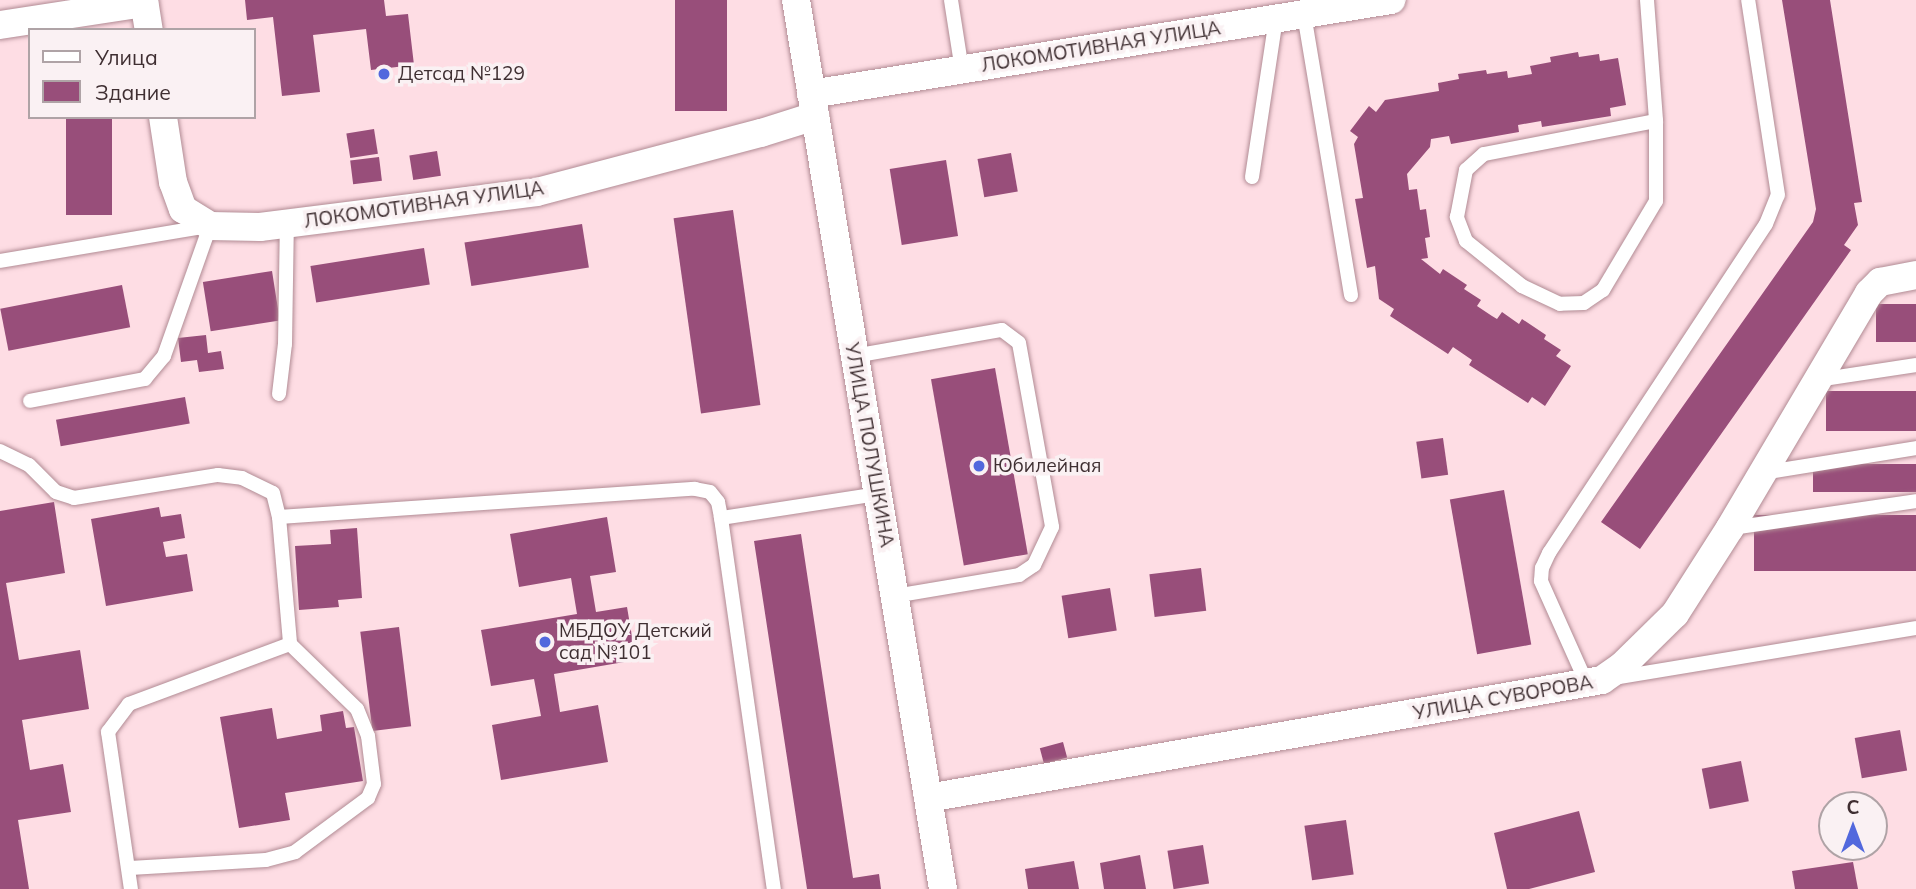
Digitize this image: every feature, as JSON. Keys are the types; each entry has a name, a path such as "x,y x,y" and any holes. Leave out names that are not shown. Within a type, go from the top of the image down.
{"street":[{"name":"УЛИЦА ПОЛУШКИНА","path":"796,0 943,889"},
{"name":"ЛОКОМОТИВНАЯ УЛИЦА","path":"209,226 260,227 537,192 761,133 813,105 962,70 1391,0"},
{"path":"0,25 146,11"},
{"path":"163,119 173,182 183,209 209,226"},
{"name":"УЛИЦА СУВОРОВА","path":"928,798 1595,682 1622,666 1675,614 1730,528 1869,293 1880,282 1916,275"}],"lane":[{"path":"951,0 962,70"},
{"path":"1647,0 1656,121 1656,201 1603,290 1584,303 1560,304 1522,286 1466,240 1457,217 1466,170 1484,154 1656,121"},
{"path":"1748,0 1778,195 1766,225 1549,553 1542,568 1541,581 1595,682 1916,628"},
{"path":"1304,14 1351,295"},
{"path":"1252,177 1276,19"},
{"path":"279,394 285,344 286,223"},
{"path":"0,261 209,226 164,356 145,379 30,401"},
{"path":"854,356 1002,330 1019,343 1052,527 1034,565 1019,575 895,596"},
{"path":"1817,380 1916,365"},
{"path":"1762,473 1916,448"},
{"path":"0,451 29,465 56,492 74,498 218,475 242,478 273,493 279,517 290,643 357,709 368,736 374,785 368,798 295,852 266,860 130,868"},
{"path":"279,517 695,489 709,492 718,502 721,518 774,889"},
{"path":"721,518 878,494"},
{"path":"1730,528 1916,500"},
{"path":"131,889 108,732 129,704 290,643"}],"building":[{"path":"245,0 384,0 386,16 408,14 414,65 371,70 366,29 313,35 320,92 282,96 273,17 247,20"},
{"path":"675,0 727,0 727,111 675,111"},
{"path":"1782,0 1830,0 1862,202 1854,203 1858,225 1844,245 1851,250 1640,549 1601,522 1813,222 1816,209"},
{"path":"1578,52 1579,57 1599,54 1600,61 1618,58 1626,105 1610,108 1611,116 1542,127 1541,121 1518,125 1519,132 1451,144 1449,136 1431,139 1430,147 1407,174 1409,190 1417,189 1420,210 1426,209 1430,237 1425,238 1428,258 1421,259 1440,274 1443,269 1467,285 1464,289 1481,300 1477,306 1492,316 1497,319 1502,312 1519,324 1522,319 1546,335 1544,339 1561,350 1556,356 1571,366 1545,406 1532,397 1528,403 1469,365 1472,360 1453,347 1448,354 1390,316 1394,309 1379,299 1375,266 1367,268 1355,199 1363,198 1354,144 1358,137 1350,131 1369,106 1376,112 1385,100 1439,91 1438,83 1459,79 1458,74 1486,70 1487,74 1507,71 1508,78 1532,74 1530,66 1551,62 1550,57"},
{"path":"66,119 112,119 112,215 66,215"},
{"path":"374,129 378,154 350,158 346,133"},
{"path":"437,151 441,176 413,180 409,155"},
{"path":"1011,153 1018,191 984,197 978,159"},
{"path":"379,157 382,181 353,184 350,161"},
{"path":"946,160 958,236 902,245 890,169"},
{"path":"733,210 760,405 701,413 674,218"},
{"path":"582,224 589,267 471,286 464,243"},
{"path":"424,248 430,285 316,303 310,266"},
{"path":"272,271 280,320 211,331 203,282"},
{"path":"122,285 130,327 8,351 0,309"},
{"path":"1876,304 1916,304 1916,342 1876,342"},
{"path":"206,335 208,353 221,351 224,369 199,372 197,360 181,362 178,338"},
{"name":"Юбилейная","path":"995,368 1028,554 964,565 931,379"},
{"path":"1826,391 1916,391 1916,431 1826,431"},
{"path":"185,397 190,424 61,446 56,420"},
{"path":"1443,438 1448,475 1421,478 1416,442"},
{"path":"1813,464 1916,464 1916,492 1813,492"},
{"path":"1504,490 1531,645 1477,654 1450,500"},
{"path":"54,502 65,573 6,583 19,660 80,650 89,709 22,720 30,770 63,764 71,812 18,820 29,889 0,889 0,511"},
{"path":"159,507 161,517 181,514 185,538 163,542 166,557 187,554 193,591 106,606 91,519"},
{"path":"1754,515 1916,515 1916,571 1754,571"},
{"path":"607,517 616,572 590,576 596,612 627,607 636,660 554,674 560,712 598,705 608,762 501,780 492,725 541,716 534,679 491,686 481,630 577,614 571,578 519,587 510,534"},
{"path":"357,528 362,598 338,600 339,607 299,610 295,546 331,544 330,530"},
{"path":"801,534 853,878 879,874 881,889 807,889 754,541"},
{"path":"1201,568 1206,611 1155,617 1149,574"},
{"path":"1110,588 1117,630 1068,638 1062,596"},
{"path":"399,627 411,726 372,731 360,632"},
{"path":"272,708 277,739 322,731 320,715 343,711 346,728 354,727 363,781 285,793 290,820 239,828 220,717"},
{"path":"1900,730 1907,770 1862,778 1855,738"},
{"path":"1063,742 1067,757 1044,764 1040,748"},
{"path":"1741,761 1749,801 1710,809 1702,769"},
{"path":"1579,811 1595,872 1529,889 1507,889 1494,833"},
{"path":"1346,820 1354,874 1312,880 1304,826"},
{"path":"1203,845 1209,884 1174,889 1167,851"},
{"path":"1140,855 1146,889 1104,889 1100,863"},
{"path":"1074,861 1079,889 1028,889 1025,869"},
{"path":"1853,862 1858,889 1795,889 1792,871"}],"place":[{"name":"Детсад №129","path":"384,74"},
{"name":"Юбилейная","path":"979,466"},
{"name":"МБДОУ Детский сад №101","path":"545,642"}]}
